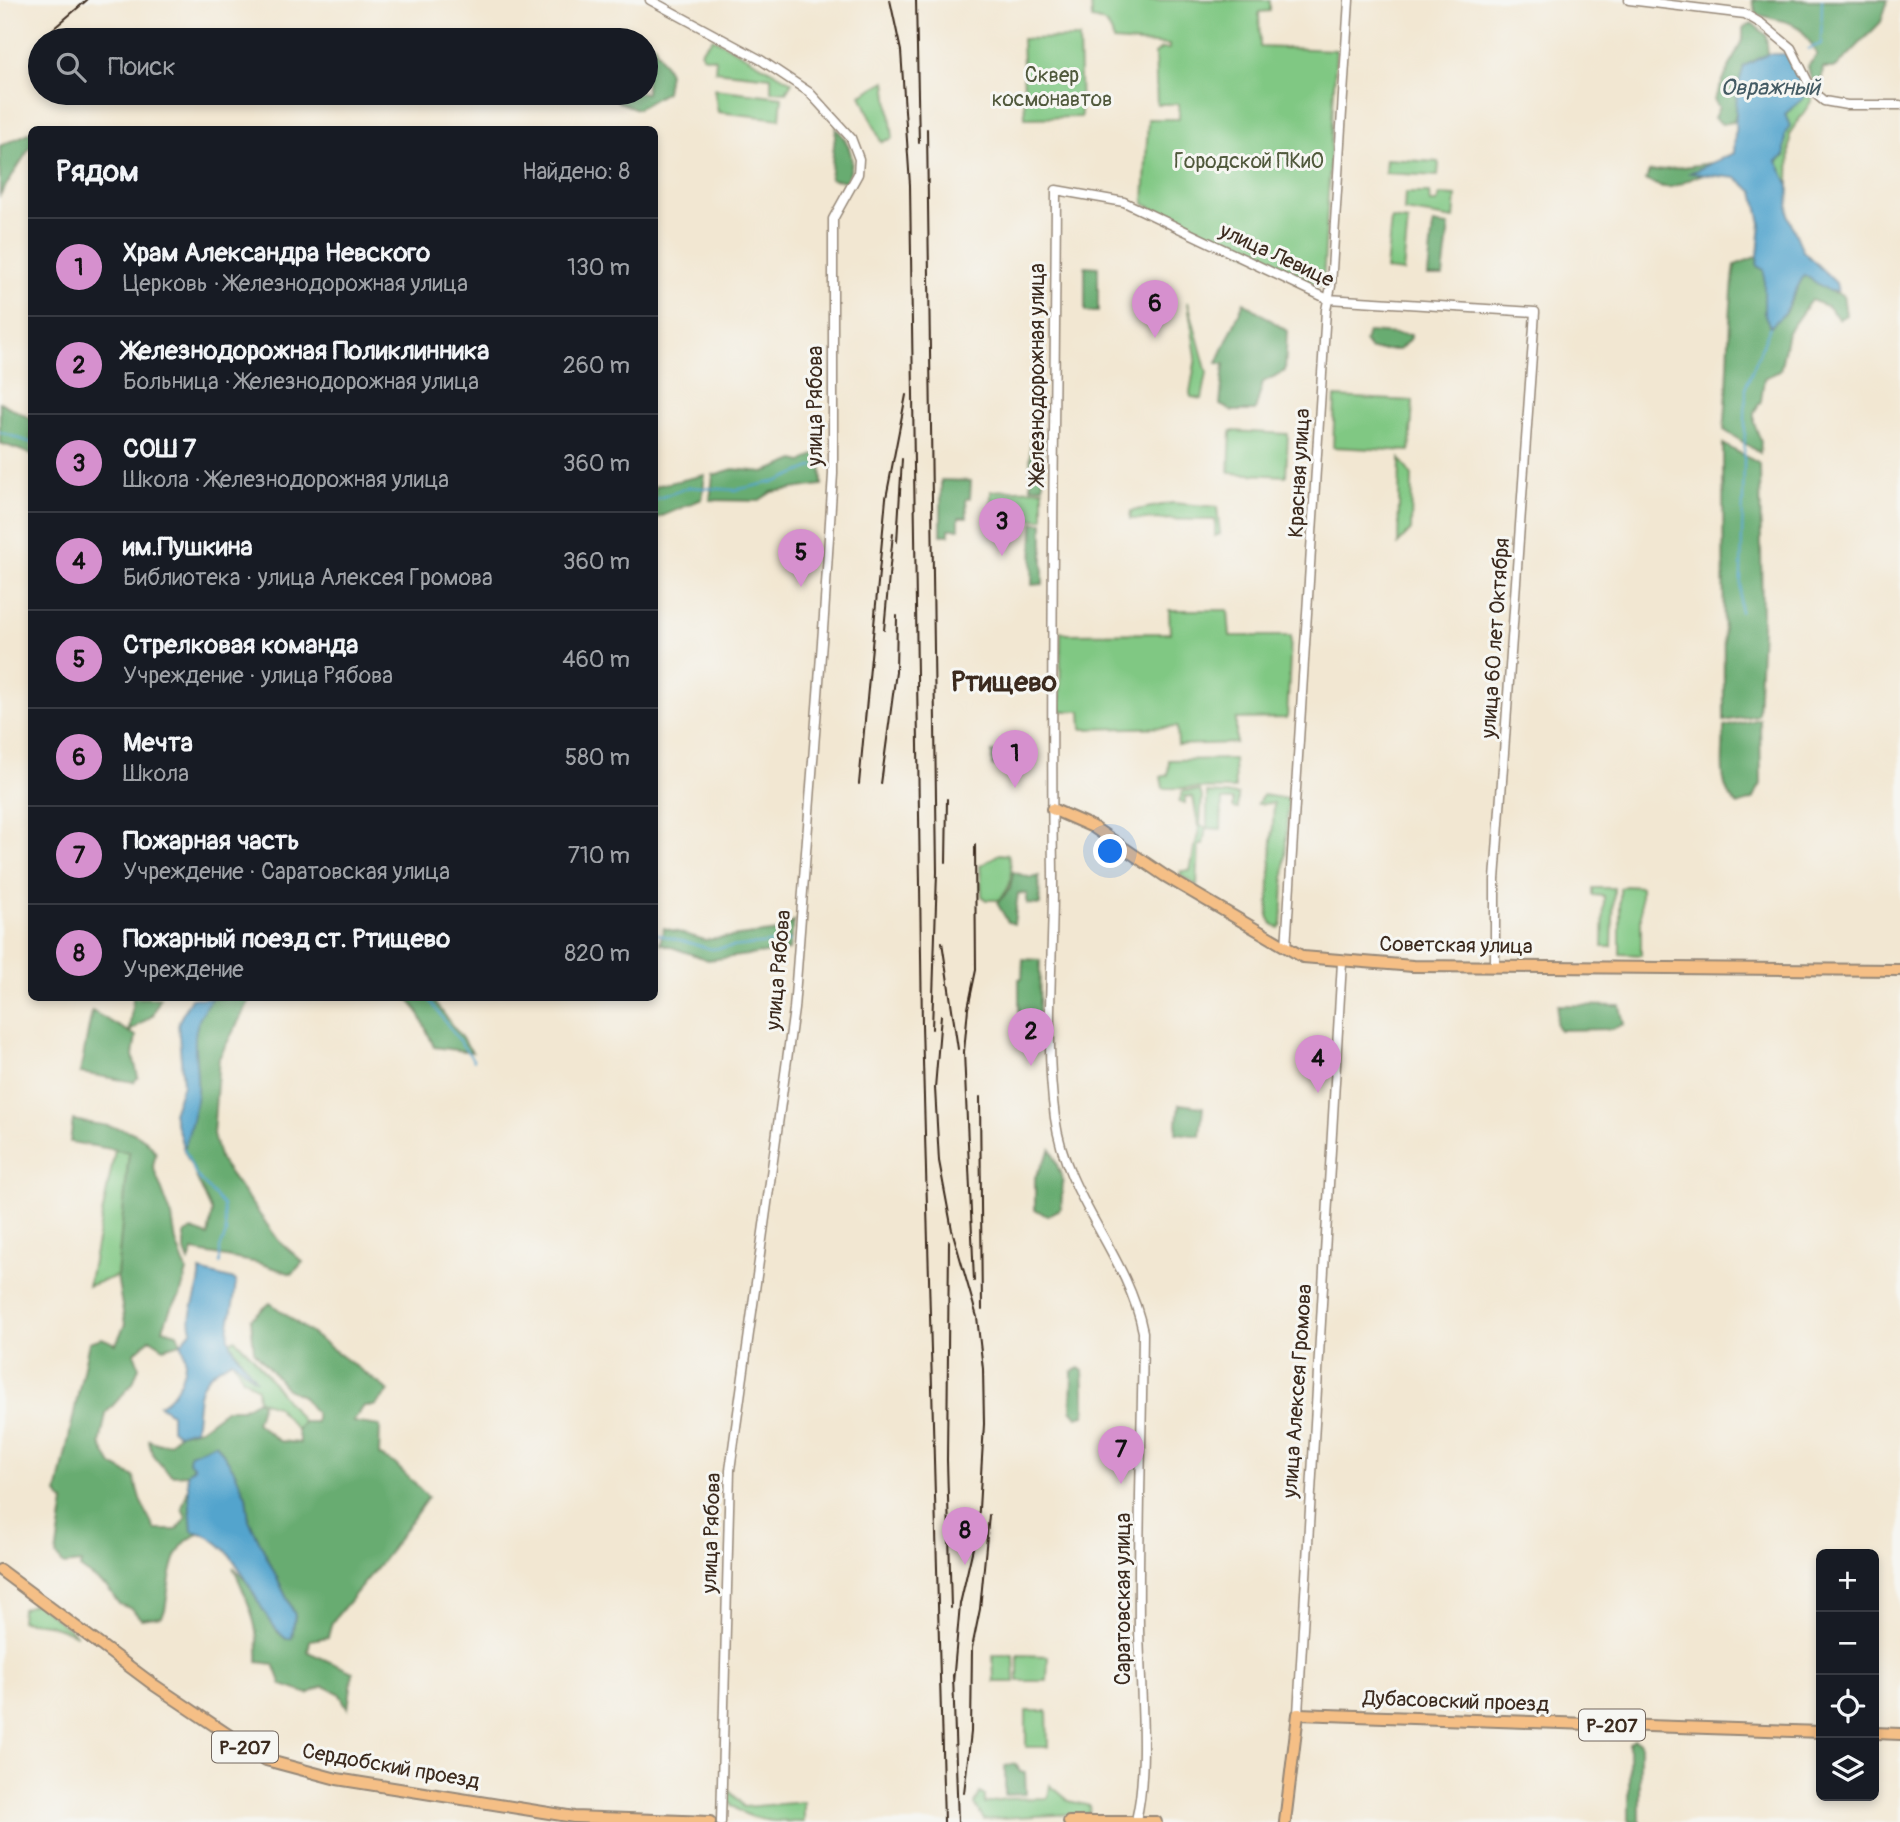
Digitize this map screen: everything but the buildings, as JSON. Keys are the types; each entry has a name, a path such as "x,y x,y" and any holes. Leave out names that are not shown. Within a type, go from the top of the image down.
{"main road":[{"name":"Советская улица","path":"1052,809 1093,827 1155,870 1303,957 1342,962 1495,966 1900,970"},
{"name":"Сердобский проезд","path":"0,1570 154,1685 267,1760 337,1779 575,1817 710,1822"},
{"name":"Дубасовский проезд","path":"1298,1714 1816,1732"},
{"name":"улица Алексея Громова","path":"1285,1822 1298,1714"},
{"path":"1879,1733 1900,1734"},
{"path":"1069,1822 1156,1822"}],"street":[{"name":"улица Рябова","path":"650,0 793,80 844,128 856,148 858,174 833,219 833,474 824,616 794,1009 730,1470 721,1822"},
{"name":"Красная улица","path":"1286,948 1349,0"},
{"path":"1629,0 1745,14 1791,48 1813,92 1824,101 1847,105 1900,105"},
{"name":"улица Левице","path":"1056,190 1124,202 1328,299 1535,312"},
{"name":"Железнодорожная улица","path":"1056,190 1051,645 1051,1018 1055,1116 1067,1172 1116,1256"},
{"name":"улица 60 лет Октября","path":"1495,966 1495,880 1535,312"},
{"name":"улица Алексея Громова","path":"1298,1714 1342,962"},
{"name":"Саратовская улица","path":"1116,1256 1136,1300 1143,1332 1139,1613 1141,1770 1140,1802 1136,1820"}],"green space":[{"name":"Городской ПКиО","path":"1091,0 1270,0 1270,11 1259,12 1260,47 1336,50 1323,284 1319,286 1144,204 1148,119 1179,119 1179,104 1157,104 1155,54 1161,49 1169,49 1169,45 1113,41 1107,26 1092,19"},
{"path":"1752,0 1888,0 1881,22 1836,68 1823,68 1820,93 1810,76 1808,66 1817,55 1805,34 1787,22 1757,14"},
{"path":"1752,23 1766,35 1768,54 1744,66 1735,117 1733,122 1722,124 1714,118 1719,107 1714,100 1743,38 1743,28"},
{"path":"713,38 792,82 786,92 771,91 771,77 715,71 716,59 702,56 701,51"},
{"name":"Сквер космонавтов","path":"1079,38 1081,117 1025,118 1022,39"},
{"path":"658,52 669,73 666,92 658,97"},
{"path":"886,81 893,138 881,142 861,95"},
{"path":"1801,81 1812,100 1790,133 1789,185 1777,161 1785,156 1785,114 1804,98"},
{"path":"714,89 782,97 780,119 718,112"},
{"path":"626,105 644,105 637,109"},
{"path":"836,128 851,153 851,167 845,181 830,179"},
{"path":"28,133 28,151 0,195 0,146"},
{"path":"1386,159 1439,162 1438,176 1385,173"},
{"path":"1718,162 1693,172 1704,174 1676,186 1664,187 1646,180 1649,172"},
{"path":"1405,193 1429,193 1430,203 1437,203 1440,195 1456,196 1454,219 1404,211"},
{"path":"1391,219 1408,221 1403,272 1386,270"},
{"path":"1433,224 1449,226 1443,276 1428,276"},
{"path":"1758,256 1757,266 1764,270 1764,313 1784,315 1804,274 1829,291 1843,295 1846,315 1839,319 1827,306 1811,300 1788,332 1780,371 1764,378 1761,401 1754,412 1754,423 1761,441 1760,453 1724,430 1735,265"},
{"path":"1085,266 1098,267 1098,312 1085,312"},
{"path":"1188,302 1207,373 1202,399 1191,397 1190,393 1196,357"},
{"path":"1244,302 1287,331 1285,371 1263,382 1255,411 1232,411 1220,405 1224,364 1217,363"},
{"path":"1368,332 1411,335 1411,338 1399,350 1371,350 1365,342"},
{"path":"1335,397 1413,401 1410,451 1333,447"},
{"path":"0,402 28,417 28,453 0,443"},
{"path":"1231,431 1288,434 1286,476 1229,473"},
{"path":"1030,436 1043,436 1043,486 1031,487"},
{"path":"1723,444 1760,464 1762,626 1758,715 1724,721"},
{"path":"821,451 822,485 772,492 758,501 710,500 713,475 733,469 765,472 795,460 802,462"},
{"path":"1400,459 1412,476 1411,530 1398,544"},
{"path":"705,475 702,499 658,518 658,485"},
{"path":"941,480 971,481 970,498 966,499 967,517 959,517 959,529 949,529 949,535 941,535"},
{"path":"1043,489 1043,519 991,521 991,491"},
{"path":"1172,503 1217,507 1220,534 1215,536 1215,520 1130,519 1131,511"},
{"path":"1033,523 1043,523 1043,584 1032,585"},
{"path":"1169,610 1228,610 1230,636 1291,636 1287,718 1236,719 1236,743 1178,745 1177,727 1082,729 1081,711 1060,711 1061,631 1066,634 1170,633"},
{"path":"1760,719 1761,784 1752,800 1738,805 1731,798 1724,780 1724,727"},
{"path":"1035,751 1035,765 992,766 992,752"},
{"path":"1234,759 1235,789 1163,788 1161,777 1168,775 1169,760"},
{"path":"1183,791 1200,791 1202,797 1200,826 1206,827 1203,845 1199,845 1197,886 1180,875 1181,871 1190,871 1199,829 1193,797 1185,796 1185,803 1179,802"},
{"path":"1207,793 1238,795 1238,809 1233,808 1233,800 1222,800 1221,829 1207,828"},
{"path":"1263,795 1288,799 1282,924 1279,928 1272,924 1268,916 1274,803 1257,804"},
{"path":"999,854 1008,855 1010,884 999,900 986,900 982,896 980,866"},
{"path":"1013,872 1031,878 1039,876 1040,905 1027,904 1027,894 1018,893 1014,924 1008,922 997,903 1010,889"},
{"path":"1625,886 1641,887 1641,955 1620,954 1620,889"},
{"path":"1593,888 1614,888 1612,947 1603,947 1604,896 1593,895"},
{"path":"794,921 789,950 708,960 660,943 664,928 705,940 779,931"},
{"path":"1023,959 1040,960 1039,1015 1019,1015 1019,979 1022,978"},
{"path":"133,1001 159,1001 153,1015 129,1032"},
{"path":"210,1001 249,1001 219,1058 213,1134 220,1160 279,1241 303,1262 292,1274 259,1263 193,1251 189,1261 185,1251 185,1233 192,1230 208,1236 212,1212 184,1150 197,1088 194,1036 198,1015"},
{"path":"410,1001 434,1001 472,1052 434,1047 418,1011"},
{"path":"1558,1005 1620,1006 1624,1024 1612,1029 1559,1030 1556,1024"},
{"path":"92,1011 136,1036 133,1055 138,1077 134,1082 80,1073"},
{"path":"1179,1104 1203,1107 1200,1136 1176,1133"},
{"path":"73,1120 131,1132 149,1144 156,1153 153,1166 172,1217 176,1242 187,1271 180,1296 170,1310 163,1329 177,1333 181,1343 164,1348 150,1339 134,1353 139,1367 133,1383 106,1413 100,1444 112,1465 134,1477 141,1502 155,1530 176,1530 186,1517 182,1508 189,1486 192,1530 204,1533 184,1543 178,1552 162,1616 141,1619 132,1609 119,1604 108,1588 80,1568 81,1563 64,1565 56,1556 64,1502 57,1494 89,1342 102,1338 116,1344 125,1324 117,1276 129,1152 70,1142"},
{"path":"1051,1149 1063,1181 1061,1208 1047,1216 1035,1209 1035,1177"},
{"path":"115,1150 129,1151 117,1276 88,1286"},
{"path":"270,1303 389,1391 375,1406 364,1406 353,1422 380,1426 379,1455 395,1464 428,1497 384,1559 332,1622 328,1637 310,1640 308,1652 353,1672 348,1709 339,1693 324,1686 308,1694 282,1685 274,1664 258,1662 255,1625 233,1567 253,1588 278,1632 286,1639 292,1638 295,1615 249,1520 246,1496 234,1470 216,1443 190,1454 194,1467 187,1474 172,1475 156,1459 149,1440 160,1444 170,1443 178,1434 200,1429 227,1409 242,1409 258,1400 262,1403 256,1423 279,1441 300,1443 297,1430 303,1422 316,1422 316,1414 302,1396 287,1389 254,1351 251,1319"},
{"path":"235,1339 253,1357 303,1422 297,1430 276,1406 258,1400 257,1388 243,1378 232,1360 253,1378 230,1342"},
{"path":"1079,1368 1083,1371 1085,1410 1084,1415 1077,1417 1071,1410 1072,1372"},
{"path":"36,1603 77,1635 48,1624 21,1621 22,1609"},
{"path":"993,1655 1014,1655 1015,1682 994,1682"},
{"path":"1018,1655 1048,1656 1047,1681 1018,1681"},
{"path":"1026,1711 1047,1711 1048,1747 1026,1747"},
{"path":"1634,1740 1640,1743 1640,1822 1629,1822 1629,1744"},
{"path":"1016,1764 1020,1772 1025,1773 1026,1794 1005,1795 1005,1766"},
{"path":"1050,1785 1069,1801 1090,1806 1089,1813 984,1819 975,1804 980,1793 985,1796 985,1804 1004,1799 1048,1798"},
{"path":"728,1789 744,1807 804,1802 804,1822 755,1818 731,1804 727,1797"}],"water":[{"name":"Овражный","path":"1768,54 1786,54 1801,81 1804,98 1785,114 1790,126 1785,134 1785,156 1777,161 1789,185 1788,216 1803,251 1836,283 1838,291 1829,291 1804,275 1783,315 1770,327 1764,313 1764,270 1757,266 1761,223 1754,192 1736,178 1690,173 1734,153 1737,90 1744,66"},
{"path":"189,1001 210,1001 195,1033 196,1098 184,1150 173,1113 183,1084 178,1023"},
{"path":"200,1271 235,1280 230,1342 256,1380 232,1360 219,1368 204,1382 201,1389 195,1429 178,1434 171,1429 171,1413 159,1405 166,1401 177,1387 184,1369 181,1343 192,1330 190,1323"},
{"path":"216,1443 234,1470 246,1496 249,1520 295,1615 292,1638 286,1639 274,1626 235,1561 223,1548 209,1537 192,1531 187,1474 194,1467 189,1462 190,1454"}],"waterway":[{"path":"1808,49 1821,44 1822,0"},
{"path":"1740,612 1746,386 1770,327"},
{"path":"0,432 28,442"},
{"path":"658,499 689,487 735,490 778,481 814,466"},
{"path":"658,934 711,949 790,941"},
{"path":"430,1001 474,1061"},
{"path":"184,1148 195,1174 223,1205 226,1234 220,1248 220,1264"}],"railway":[{"path":"54,28 87,0"},
{"path":"890,0 901,51 910,185 922,1025 944,1822"},
{"path":"916,0 919,143"},
{"path":"927,129 937,872 932,1029"},
{"path":"859,784 886,498 906,395"},
{"path":"897,542 902,459"},
{"path":"884,630 893,533"},
{"path":"881,784 896,672 897,616"},
{"path":"946,862 947,799"},
{"path":"974,1281 964,1052 968,1008 976,970 975,845"},
{"path":"942,942 958,1049"},
{"path":"941,1015 935,1088 939,1161 952,1230 977,1317 983,1369 984,1424 978,1526 960,1604 953,1683"},
{"path":"980,1097 982,1310"},
{"path":"949,1241 947,1460 951,1608"},
{"path":"964,1793 971,1732 972,1648 980,1609 989,1515"},
{"path":"953,1675 958,1822"}],"place":[{"name":"Мечта","path":"1155,338"},
{"name":"СОШ 7","path":"1002,556"},
{"name":"Стрелковая команда","path":"801,587"},
{"name":"Храм Александра Невского","path":"1015,788"},
{"name":"Железнодорожная Поликлинника","path":"1031,1066"},
{"name":"им.Пушкина","path":"1318,1093"},
{"name":"Пожарная часть","path":"1121,1484"},
{"name":"Пожарный поезд ст. Ртищево","path":"965,1565"}],"district":[{"name":"Ртищево","path":"1004,681"}]}
